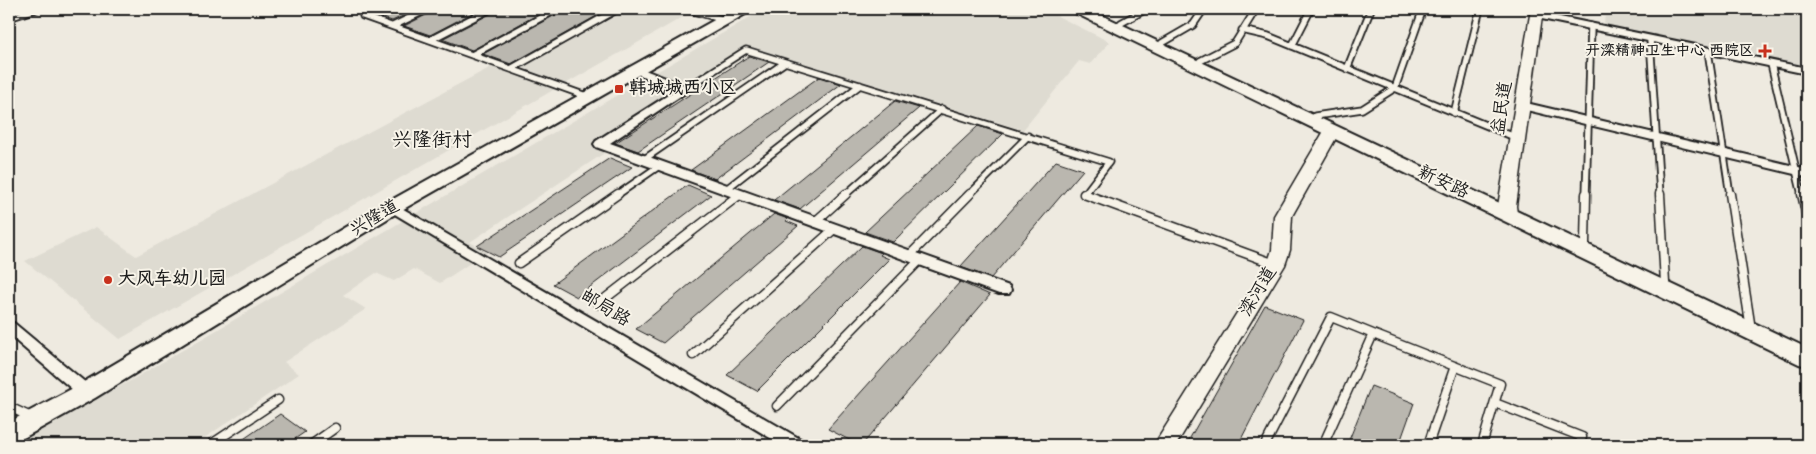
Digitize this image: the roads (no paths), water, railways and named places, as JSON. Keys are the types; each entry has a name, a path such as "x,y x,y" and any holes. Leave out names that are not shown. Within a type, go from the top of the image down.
{"main road":[{"name":"兴隆道","path":"9,434 86,392 393,207 744,9"},
{"name":"新安路","path":"1078,9 1332,131 1585,244 1665,283 1807,358"},
{"name":"新安路","path":"1092,9 1750,327 1807,350"}],"street":[{"path":"1537,12 1591,26 1807,71"},
{"name":"益民道","path":"1507,210 1537,12"},
{"path":"637,70 685,89"},
{"path":"685,89 600,144 1004,290"},
{"path":"1522,106 1801,172"},
{"name":"滦河道","path":"1165,445 1276,264 1281,250 1283,216 1332,131"},
{"name":"邮局路","path":"393,207 796,445"},
{"path":"9,327 86,392"}],"lane":[{"path":"9,18 36,9"},
{"path":"378,9 363,16 589,97"},
{"path":"392,26 428,9"},
{"path":"430,40 490,9"},
{"path":"472,55 557,9"},
{"path":"511,69 618,9"},
{"path":"686,9 725,20"},
{"path":"1121,23 1146,9"},
{"path":"1162,43 1193,25 1204,9"},
{"path":"1200,62 1234,43 1256,9"},
{"path":"1292,46 1312,9"},
{"path":"1347,68 1371,9"},
{"path":"1314,116 1362,109 1395,88 1423,9"},
{"path":"1454,113 1480,9"},
{"path":"1585,244 1591,26"},
{"path":"1242,30 1268,36 1517,138"},
{"path":"1650,38 1665,283"},
{"path":"685,89 746,50 942,109 1108,162 1083,194 1276,264"},
{"path":"1708,51 1722,153 1750,327"},
{"path":"643,160 784,62"},
{"path":"1771,64 1801,172 1807,217"},
{"path":"725,190 860,85"},
{"path":"815,222 942,109"},
{"path":"777,406 1028,136"},
{"path":"519,263 659,166"},
{"path":"598,304 739,195"},
{"path":"693,355 834,229"},
{"path":"1265,445 1331,317 1500,384 1482,445"},
{"path":"1323,445 1373,334"},
{"path":"1428,445 1455,366"},
{"path":"210,445 278,400"},
{"path":"1495,403 1582,438 1580,445"},
{"path":"9,407 36,419"},
{"path":"311,445 335,428"}],"place":[{"name":"开滦精神卫生中心 西院区","path":"1765,51"},
{"name":"韩城城西小区","path":"619,89"},
{"name":"大风车幼儿园","path":"108,280"}],"district":[{"name":"兴隆街村","path":"432,141"}]}
